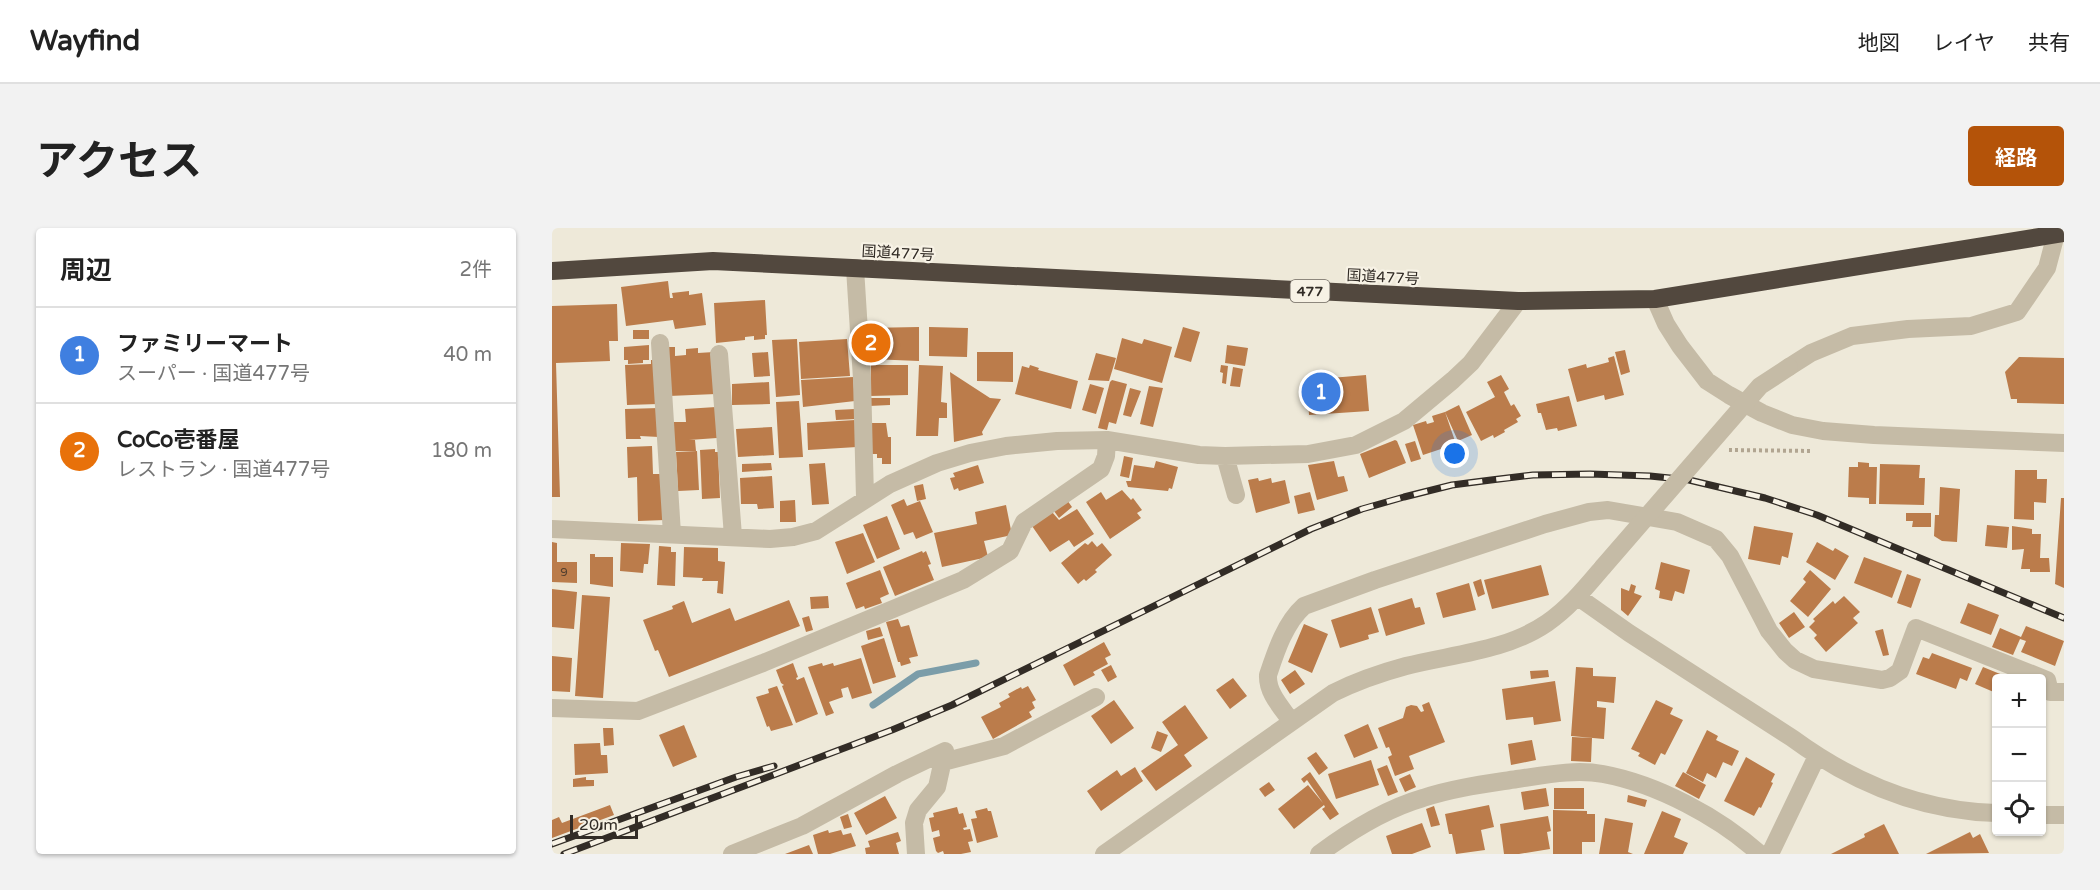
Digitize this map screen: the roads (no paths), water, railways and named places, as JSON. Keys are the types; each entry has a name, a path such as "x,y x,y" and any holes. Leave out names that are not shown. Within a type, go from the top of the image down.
{"highway":[{"name":"国道477号","path":"552,272 713,261 1518,301 1656,299 2060,233"}],"street":[{"path":"1104,854 1333,693 1358,680 1495,646 1525,636 1548,622 1578,597 1760,386 1811,353 1852,336 1908,328 1971,326 2017,312 2047,268 2060,233"},
{"path":"855,268 862,379 865,498"},
{"path":"1656,299 1666,324 1707,381 1754,409 1792,425 1823,431 1874,435 2064,443"},
{"path":"552,529 771,539 793,537 816,531 865,498 910,474 970,453 1006,446 1057,441 1107,441 1199,455 1225,456 1308,454 1332,451 1356,445 1404,421 1471,363 1518,301"},
{"path":"660,343 672,534"},
{"path":"719,354 732,536"},
{"path":"552,708 638,711 763,663 963,580 1010,551 1024,522 1101,469 1106,456 1107,441"},
{"path":"1225,456 1236,495"},
{"path":"1291,721 1273,695 1268,675 1285,632 1304,606 1545,524 1589,512 1608,510 1677,522 1716,539 1730,556 1776,641 1794,660 1814,669 1882,680 1890,678 1900,671 1916,628 2047,680 2050,692 2064,692"},
{"path":"1578,597 1817,756 1873,786 1925,804 1992,812"},
{"path":"943,762 1004,746 1096,697"},
{"path":"732,854 802,826 897,774 945,751 937,787 918,810 914,823 916,854"},
{"path":"1770,854 1817,756"},
{"path":"1324,852 1354,830 1421,798 1458,789 1571,772 1602,774 1658,791 1723,826 1760,854"},
{"path":"2046,814 2064,815"}],"waterway":[{"path":"873,705 918,674 976,663"}],"railway":[{"path":"564,854 892,730 952,705 1311,529 1362,509 1452,485 1533,475 1590,474 1689,480 1765,498 1817,515 2064,618"},
{"path":"552,844 736,777 774,766"}],"place":[{"name":"CoCo壱番屋","path":"871,343"},
{"name":"ファミリーマート","path":"1321,392"}]}
